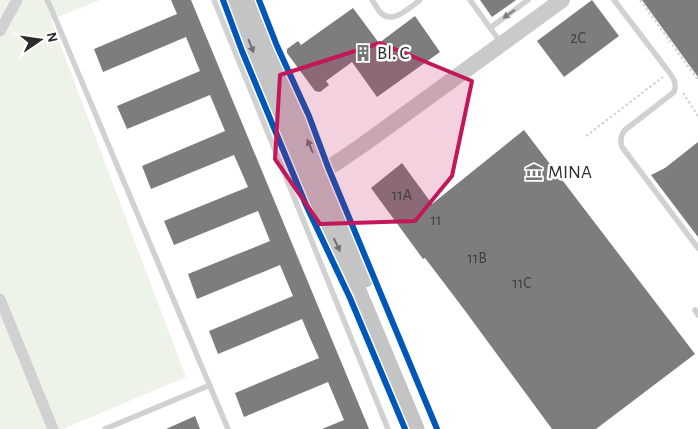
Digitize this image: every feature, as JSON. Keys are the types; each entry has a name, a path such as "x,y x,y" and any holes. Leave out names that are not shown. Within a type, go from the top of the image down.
{"main road":[{"path":"234,0 252,50 314,176 428,429"},
{"path":"248,0 350,274 415,429"}],"street":[{"path":"0,31 17,0"},
{"path":"314,176 364,144 562,0"},
{"path":"0,299 53,429"}],"lane":[{"path":"46,0 54,15 228,429"},
{"path":"214,0 388,429"},
{"path":"372,0 383,15 391,18 400,15 420,0"},
{"path":"470,0 502,44"},
{"path":"490,28 528,0"},
{"path":"614,0 676,83 674,92 625,130 621,136 622,147 698,248"},
{"path":"105,429 210,385"}],"path":[{"path":"640,0 698,80"},
{"path":"586,136 669,72"},
{"path":"676,83 698,116"}],"highlighted area":[{"path":"380,43 472,81 452,176 415,221 320,224 275,159 280,75"}],"shaded area":[{"path":"0,0 100,0 51,20 186,377 63,429 0,429"}],"building":[{"path":"171,0 191,0 369,429 322,429 344,420 328,382 244,417 235,393 319,358 302,319 218,354 209,331 293,296 280,265 197,299 188,274 270,241 258,211 174,245 164,221 248,187 234,155 151,189 142,166 225,131 210,95 127,129 117,106 200,71 186,37 103,72 94,49 177,14"},
{"path":"480,0 516,0 492,17"},
{"path":"592,0 619,36 564,77 537,41"},
{"path":"642,0 698,0 698,77"},
{"name":"Bl. C","path":"353,8 379,43 415,16 440,52 377,97 352,62 326,81 329,85 320,92 315,91 287,53 287,49 298,41 301,45"},
{"path":"524,130 695,354 596,429 552,429 371,188 402,163 432,204"},
{"path":"698,142 698,237 651,175 665,168"},
{"path":"195,416 200,429 166,429"}],"cycle path":[{"path":"223,0 242,51 306,205 350,298 405,429"},
{"path":"259,0 277,46 309,116 328,167 437,429"}],"place":[{"name":"Bl. C","path":"363,53"},
{"name":"MINA","path":"534,172"}]}
